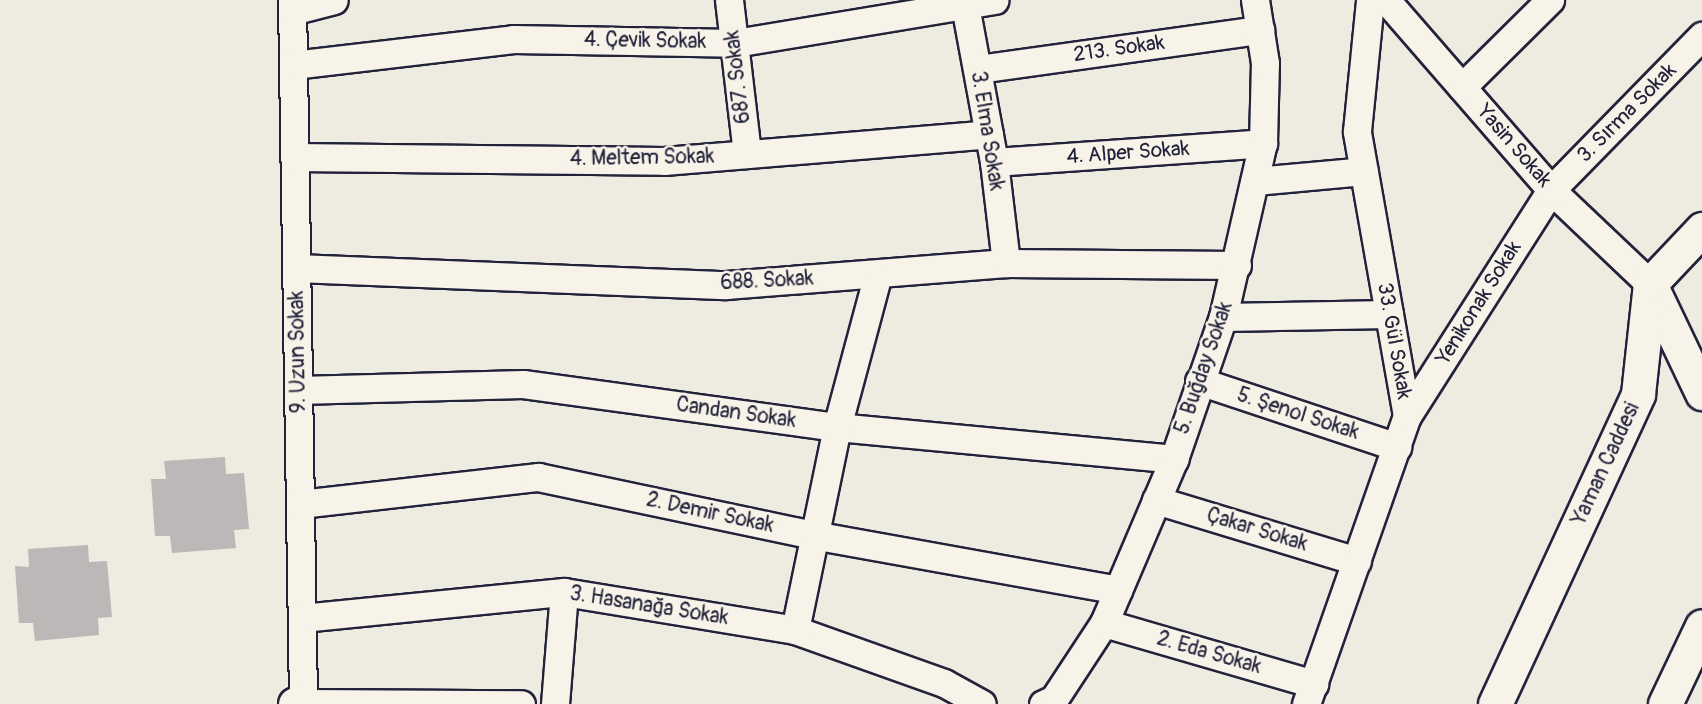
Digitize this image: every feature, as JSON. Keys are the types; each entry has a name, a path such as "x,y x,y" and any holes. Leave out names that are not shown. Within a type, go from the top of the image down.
{"main road":[{"path":"1702,229 1650,284 1702,393"},
{"name":"Yaman Caddesi","path":"1495,704 1638,394 1650,284"},
{"path":"1665,704 1702,626"}],"street":[{"path":"292,5 334,0"},
{"name":"687. Sokak","path":"729,0 747,154"},
{"name":"4. Çevik Sokak","path":"293,65 513,39 735,43 994,0"},
{"name":"5. Buğday Sokak","path":"1043,704 1054,699 1104,623 1174,459 1199,381 1223,317 1238,265 1263,143 1265,63 1255,0"},
{"name":"33. Gül Sokak","path":"1310,694 1407,416 1357,131 1370,0"},
{"name":"Yasin Sokak","path":"1386,0 1551,190 1650,284"},
{"path":"1462,87 1550,0"},
{"name":"3. Elma Sokak","path":"965,4 994,162 1006,263"},
{"name":"9. Uzun Sokak","path":"292,5 302,618 300,704"},
{"name":"213. Sokak","path":"978,69 1260,30"},
{"name":"3. Sırma Sokak","path":"1551,190 1702,36"},
{"name":"4. Meltem Sokak","path":"294,157 664,161 989,134"},
{"name":"4. Alper Sokak","path":"994,162 1263,143"},
{"path":"1255,181 1364,171"},
{"name":"Yenikonak Sokak","path":"1407,416 1551,190"},
{"name":"688. Sokak","path":"296,268 726,285 1006,263 1238,265"},
{"path":"795,630 837,427 878,274"},
{"path":"1223,317 1389,314"},
{"name":"5. Şenol Sokak","path":"1199,381 1397,447"},
{"name":"Candan Sokak","path":"298,390 523,384 837,427 1174,459"},
{"name":"2. Demir Sokak","path":"300,504 538,477 813,535 1118,590"},
{"name":"Çakar Sokak","path":"1156,500 1358,561"},
{"path":"555,704 564,592"},
{"name":"3. Hasanağa Sokak","path":"302,618 564,592 795,630 944,683 982,704"},
{"name":"2. Eda Sokak","path":"1104,623 1310,694"},
{"path":"300,704 521,704"}],"building":[{"path":"225,457 226,474 244,473 249,529 234,530 236,548 172,553 170,536 155,536 151,479 166,479 164,461"},
{"path":"88,545 89,562 107,561 112,617 98,618 99,635 35,641 33,623 19,623 15,566 29,567 28,549"}]}
